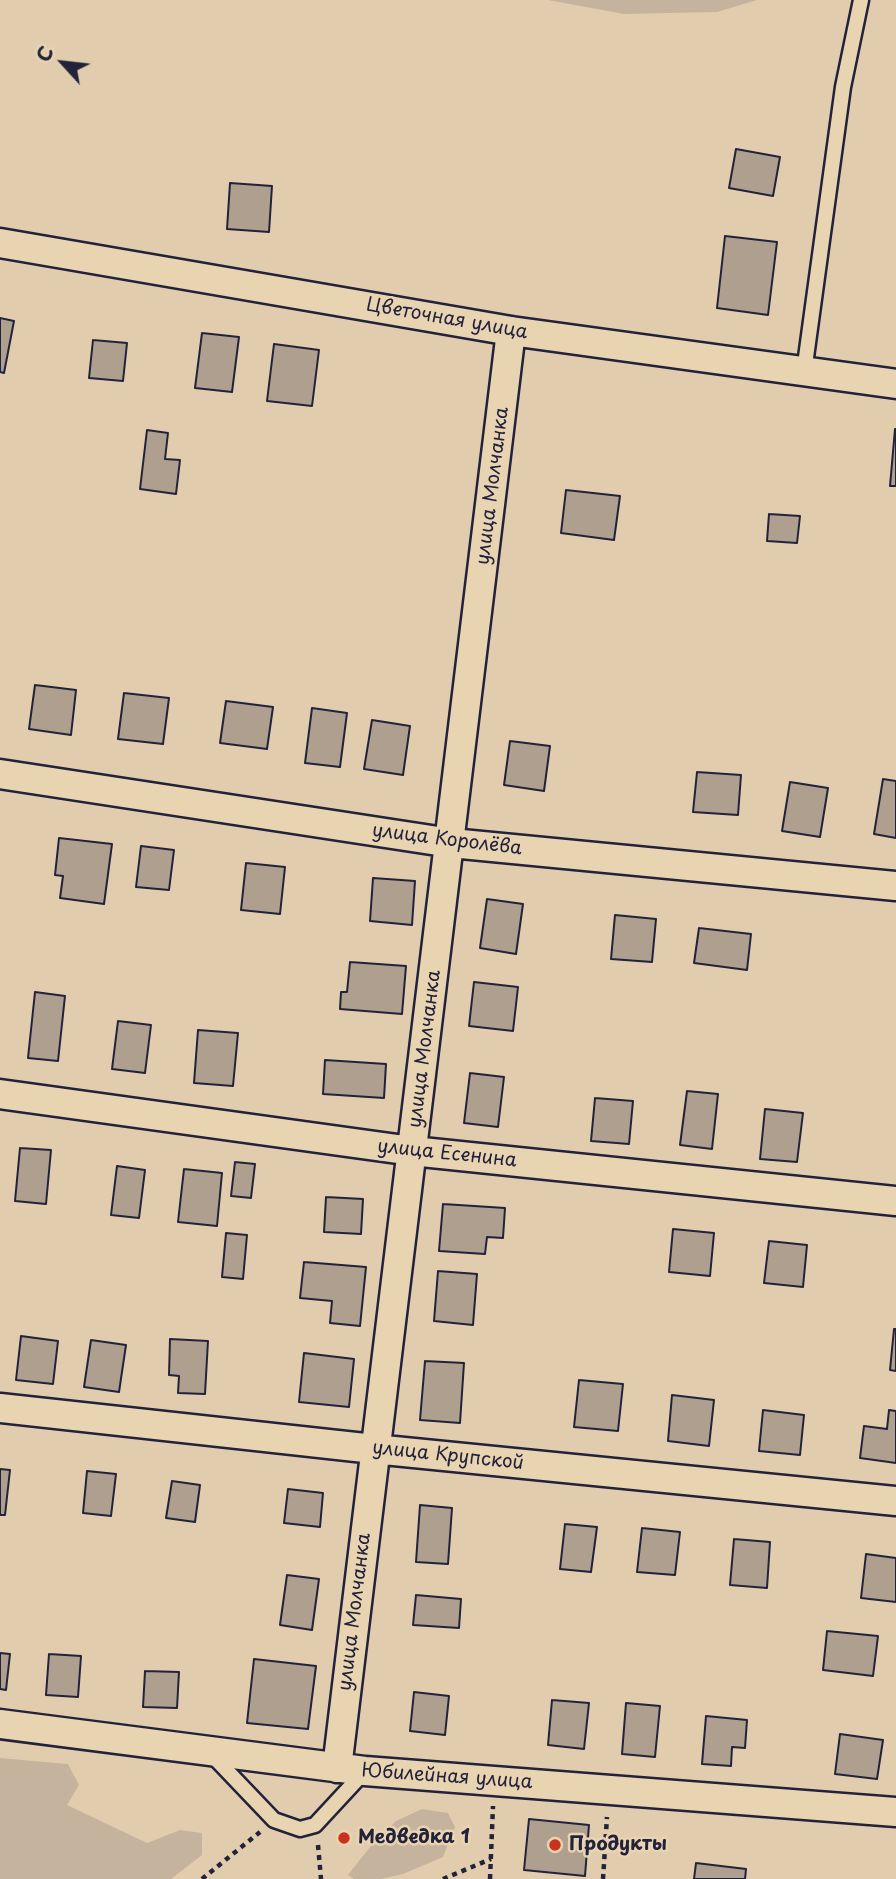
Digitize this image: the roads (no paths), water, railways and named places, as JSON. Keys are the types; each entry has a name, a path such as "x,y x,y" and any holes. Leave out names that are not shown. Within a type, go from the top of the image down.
{"street":[{"name":"Цветочная улица","path":"0,243 511,331 896,384"},
{"name":"улица Молчанка","path":"351,1770 374,1449 451,843 511,331"},
{"name":"улица Королёва","path":"0,774 451,843 896,886"},
{"name":"улица Есенина","path":"0,1094 412,1151 896,1201"},
{"name":"улица Крупской","path":"0,1408 374,1449 896,1501"},
{"name":"Юбилейная улица","path":"0,1724 211,1754 351,1770 896,1812"}],"lane":[{"path":"804,372 844,88 861,0"},
{"path":"211,1754 274,1820 300,1829 316,1825 351,1770"}],"place":[{"name":"Медведка 1","path":"344,1838"},
{"name":"Продукты","path":"555,1845"}]}
